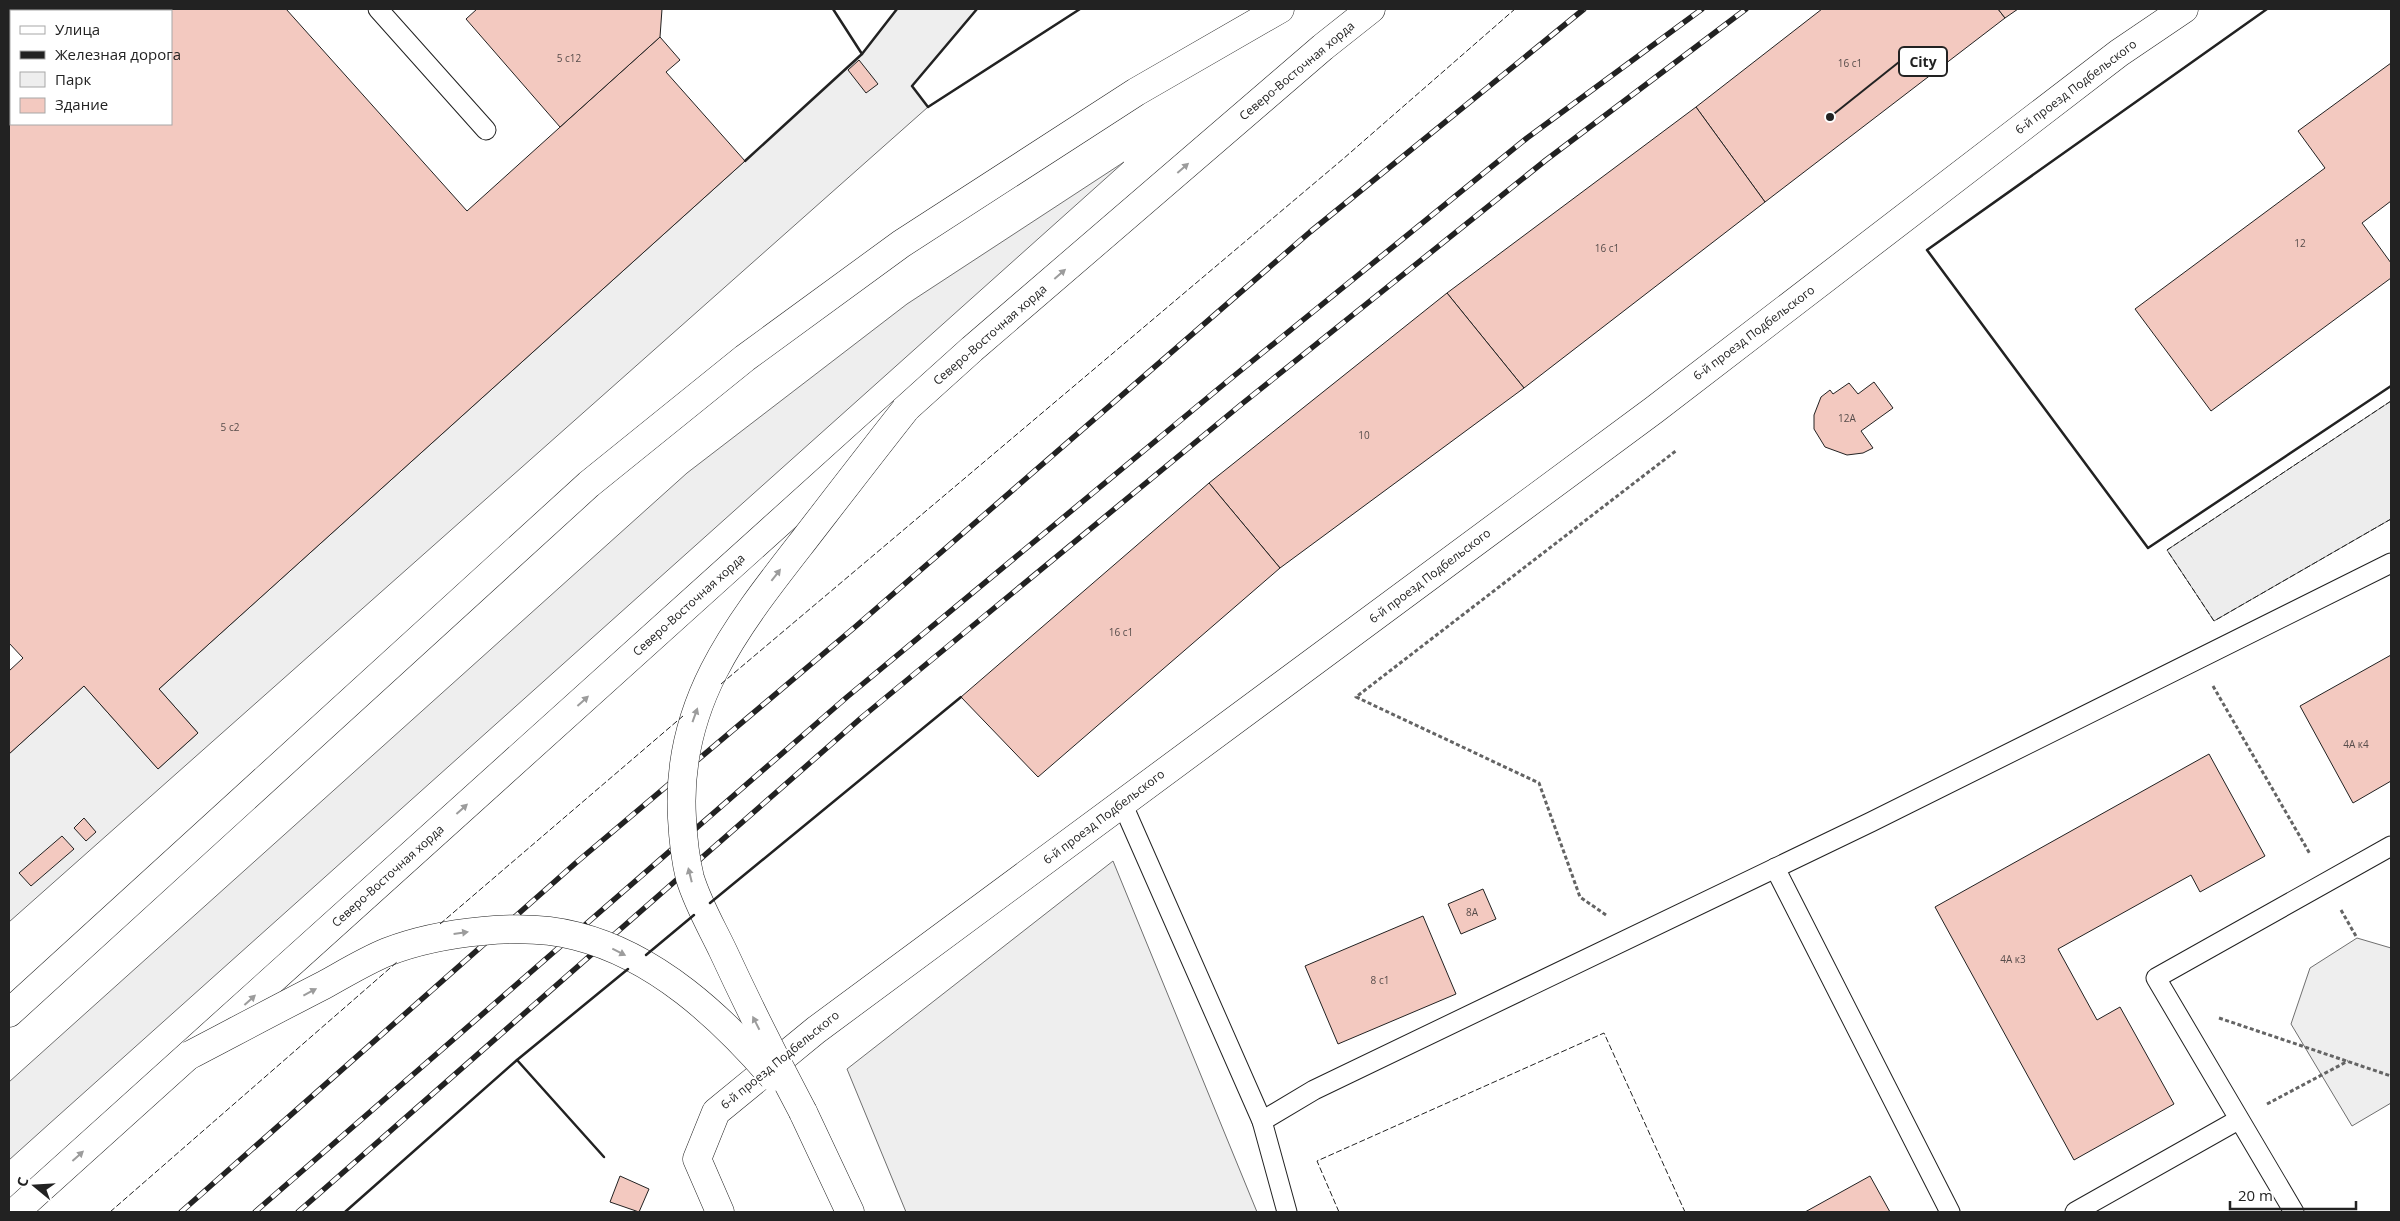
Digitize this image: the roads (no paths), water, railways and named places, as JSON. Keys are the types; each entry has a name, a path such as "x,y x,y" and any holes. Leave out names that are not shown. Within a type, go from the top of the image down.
{"street":[{"path":"9,1013 589,484 745,358 901,244 1136,92 1280,9"},
{"name":"Северо-Восточная хорда","path":"16,1212 972,350 1256,105 1371,9"},
{"name":"6-й проезд Подбельского","path":"720,1212 696,1159 716,1112 816,1030 1654,410 2119,53 2184,9"},
{"path":"850,1212 803,1112 755,1021 698,904 689,875 683,842 682,764 690,730 707,683 725,648 752,606 905,410"},
{"path":"190,1055 386,952 426,939 465,932 506,929 543,930 577,936 613,949 671,981 697,1000 752,1053 803,1112"}],"lane":[{"path":"378,9 486,130"},
{"path":"1262,1122 1314,1090 1775,868 2391,563"},
{"path":"1122,803 1262,1122 1287,1212"},
{"path":"2294,1212 2238,1120 2156,978 2391,846"},
{"path":"1775,868 1950,1212"},
{"path":"2075,1212 2238,1120"}],"railway":[{"path":"181,1212 578,861 855,627 1310,232 1584,9"},
{"path":"255,1212 847,697 1229,380 1527,138 1702,9"},
{"path":"298,1212 861,718 1243,403 1546,160 1746,9"}],"place":[{"name":"City","path":"1830,117"}]}
